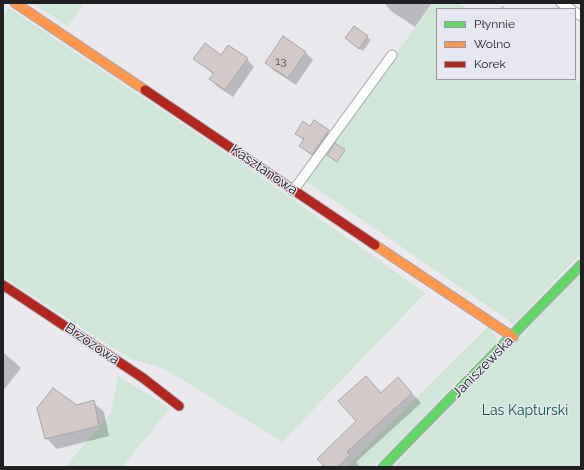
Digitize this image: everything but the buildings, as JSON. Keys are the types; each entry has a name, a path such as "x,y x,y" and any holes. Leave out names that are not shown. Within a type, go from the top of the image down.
{"street":[{"name":"Kasztanowa","path":"15,3 513,336"},
{"name":"Janiszewska","path":"383,467 581,265"},
{"name":"Brzozowa","path":"3,285 143,378 179,406"}],"lane":[{"path":"294,190 392,55"}],"green space":[{"path":"32,3 85,3 68,26"},
{"path":"433,3 458,3 466,8 436,8 436,80 575,80 581,84 581,253 514,324 304,180"},
{"path":"9,8 244,165 425,293 282,442 165,369 129,358 3,277 3,14"},
{"name":"Las Kapturski","path":"581,273 581,467 393,467"},
{"path":"490,325 497,341 374,467 346,467"},
{"path":"118,376 170,408 122,467 65,467 111,413"}],"traffic: fast":[{"path":"383,467 581,265"}],"traffic: slow":[{"path":"15,3 145,90"},
{"path":"375,245 513,337"}],"traffic: jam":[{"path":"145,90 375,245"},
{"path":"3,285 143,378 179,406"}]}
